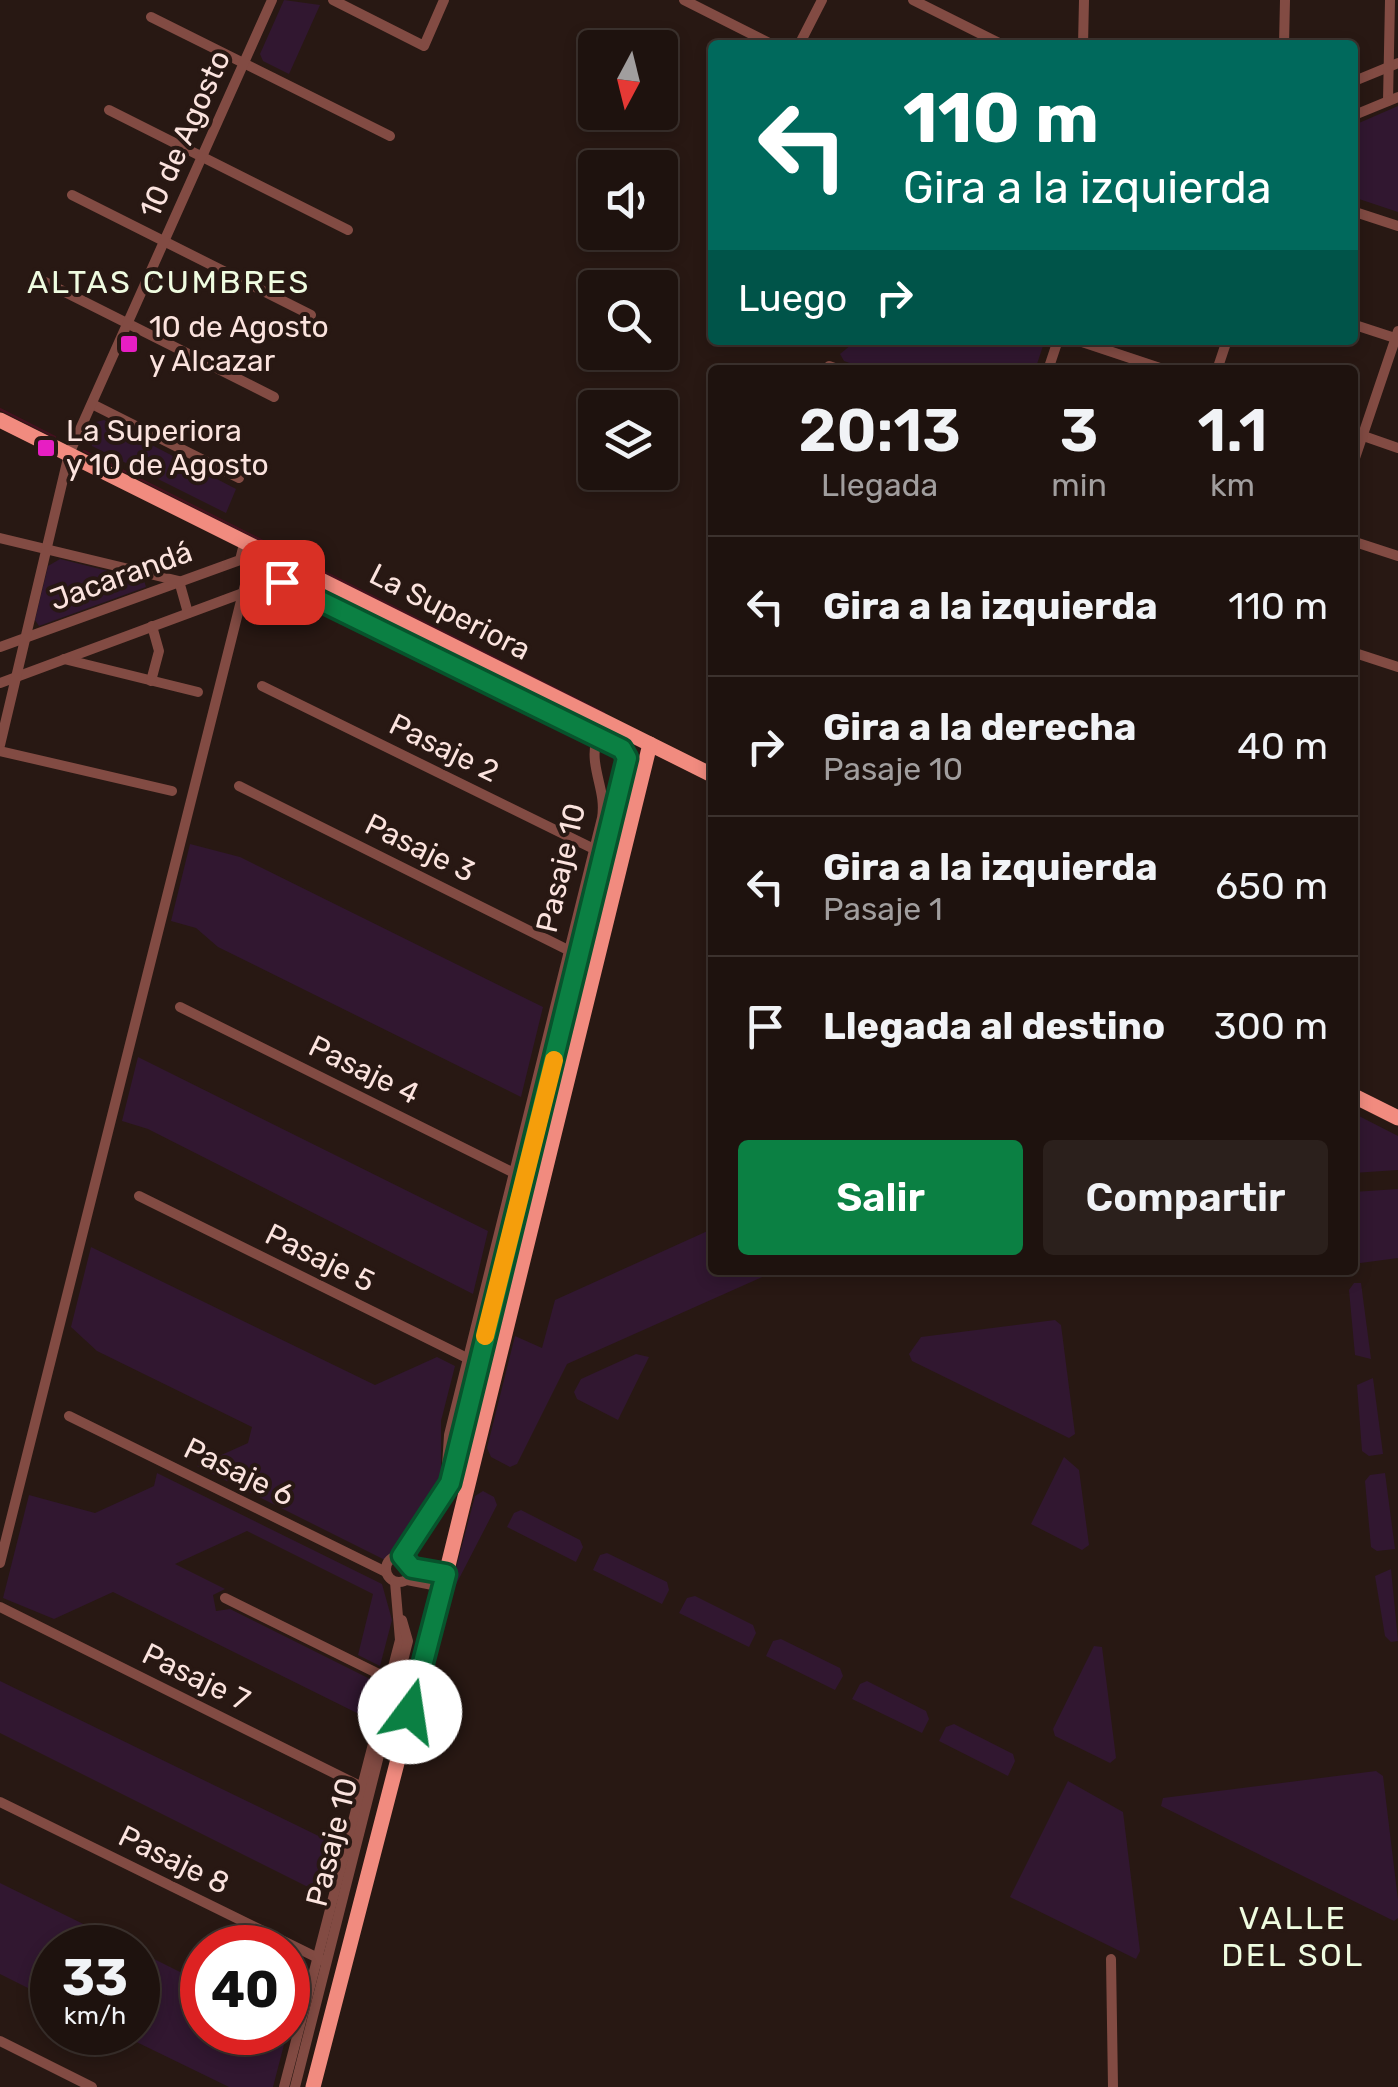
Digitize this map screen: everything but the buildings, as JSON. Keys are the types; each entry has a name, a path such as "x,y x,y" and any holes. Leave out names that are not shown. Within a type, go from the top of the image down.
{"street":[{"name":"10 de Agosto","path":"0,748 69,454 272,0"},
{"path":"340,2 424,46 444,0"},
{"path":"684,0 763,40"},
{"path":"802,40 822,0"},
{"path":"914,0 993,40"},
{"path":"1083,40 1084,0"},
{"path":"1284,40 1285,0"},
{"path":"1358,114 1393,99 1390,0"},
{"path":"151,17 390,136"},
{"path":"1358,80 1393,65"},
{"path":"109,110 348,230"},
{"path":"72,194 311,314"},
{"path":"1358,213 1398,226"},
{"path":"35,276 274,397"},
{"path":"1358,326 1397,336 1358,434 1398,448"},
{"path":"1091,345 1151,365"},
{"path":"92,404 239,478"},
{"name":"La Superiora","path":"0,420 708,773"},
{"path":"0,538 179,581 188,613"},
{"path":"0,1564 243,593 250,542"},
{"name":"Jacarandá","path":"2,646 240,560 250,542"},
{"path":"1358,543 1398,556"},
{"path":"282,582 597,737"},
{"name":"Jacarandá","path":"0,683 243,593"},
{"path":"150,680 159,651 152,626"},
{"path":"1358,654 1398,667"},
{"path":"64,659 198,692"},
{"name":"Pasaje 2","path":"262,686 599,852"},
{"name":"Pasaje 10","path":"284,2087 322,1960 394,1681 400,1640 400,1576 390,1560 402,1556 414,1532 445,1496 473,1360 599,852 627,758 622,749 597,737 592,758 605,800 599,852"},
{"path":"313,2087 444,1580 650,744"},
{"path":"0,748 172,791"},
{"name":"Pasaje 3","path":"238,786 574,952"},
{"name":"Pasaje 4","path":"180,1007 520,1176"},
{"path":"1358,1098 1398,1118"},
{"name":"Pasaje 5","path":"139,1196 473,1360"},
{"name":"Pasaje 6","path":"68,1416 400,1576 444,1580"},
{"path":"400,1576 402,1556"},
{"path":"225,1598 394,1681"},
{"name":"Pasaje 7","path":"0,1607 366,1788"},
{"name":"Pasaje 8","path":"0,1802 322,1960"},
{"path":"1111,1958 1112,2087"},
{"name":"Pasaje 10","path":"296,2087 322,1960"},
{"path":"0,2041 92,2087"}],"shaded area":[{"path":"284,0 320,5 289,74 263,61 260,54"},
{"path":"1398,106 1398,212 1358,199 1358,123"},
{"path":"851,345 1043,345 1037,365 856,365 844,361 840,354"},
{"path":"104,420 236,489 226,513 92,446 89,439 96,422"},
{"path":"60,559 144,580 146,587 39,626 35,620 48,566"},
{"path":"190,844 240,857 543,1007 521,1097 218,947 196,928 171,921"},
{"path":"138,1057 488,1231 473,1294 148,1129 122,1121"},
{"path":"1358,1116 1398,1136 1398,1170 1358,1173"},
{"path":"1398,1189 1398,1258 1358,1263 1358,1192"},
{"path":"708,1231 708,1275 767,1275 567,1364 517,1464 510,1467 491,1457 487,1448 515,1336 542,1348 555,1300"},
{"path":"91,1247 375,1385 437,1357 455,1366 441,1421 441,1493 385,1560 197,1466 248,1443 252,1427 97,1351 71,1327"},
{"path":"1354,1283 1361,1283 1371,1359 1355,1355 1349,1290"},
{"path":"1055,1320 1061,1325 1075,1434 1069,1438 912,1361 909,1354 921,1337"},
{"path":"636,1354 649,1357 618,1420 577,1399 574,1392 581,1379"},
{"path":"1373,1378 1383,1454 1369,1456 1362,1451 1357,1385"},
{"path":"1064,1457 1079,1470 1089,1545 1082,1550 1031,1524"},
{"path":"157,1473 382,1584 392,1620 380,1666 358,1655 373,1594 247,1531 175,1564 225,1589 213,1595 216,1611 230,1609 376,1682 367,1718 113,1592 54,1619 3,1598 29,1495 95,1513 154,1486"},
{"path":"1385,1473 1395,1549 1377,1551 1371,1547 1365,1481 1370,1475"},
{"path":"483,1491 494,1497 497,1505 447,1602 475,1496"},
{"path":"521,1510 580,1540 583,1547 576,1562 507,1527 514,1513"},
{"path":"607,1553 667,1582 669,1590 662,1604 593,1570 600,1555"},
{"path":"1391,1569 1398,1641 1391,1642 1385,1636 1375,1576"},
{"path":"695,1596 753,1625 756,1633 749,1647 679,1613 687,1598"},
{"path":"781,1639 840,1668 843,1676 835,1690 766,1656 773,1641"},
{"path":"1094,1646 1102,1647 1116,1758 1110,1763 1055,1736 1053,1729"},
{"path":"0,1681 335,1844 322,1894 0,1733"},
{"path":"867,1681 926,1711 929,1719 922,1733 852,1699 860,1684"},
{"path":"954,1724 1013,1754 1015,1761 1008,1776 939,1741 946,1727"},
{"path":"1376,1771 1383,1776 1398,1900 1398,1918 1394,1921 1161,1806 1163,1798"},
{"path":"1068,1781 1123,1812 1140,1951 1136,1959 1010,1897"},
{"path":"0,1883 85,1925 30,1925 30,1989 0,1974"},
{"path":"160,1962 180,1972 180,2055 281,2055 273,2087 229,2087 160,2053"}],"waterway":[{"path":"0,409 55,437"},
{"path":"84,451 604,713"}],"slow traffic":[{"path":"485,1336 554,1060"}],"place":[{"name":"10 de Agosto y Alcazar","path":"129,344"},
{"name":"La Superiora y 10 de Agosto","path":"46,448"}],"district":[{"name":"ALTAS CUMBRES","path":"169,282"},
{"name":"VALLE DEL SOL","path":"1293,1936"}],"route":[{"path":"282,582 622,749 627,758 456,1464 446,1494 414,1532 402,1556 412,1568 446,1574 410,1712"}]}
